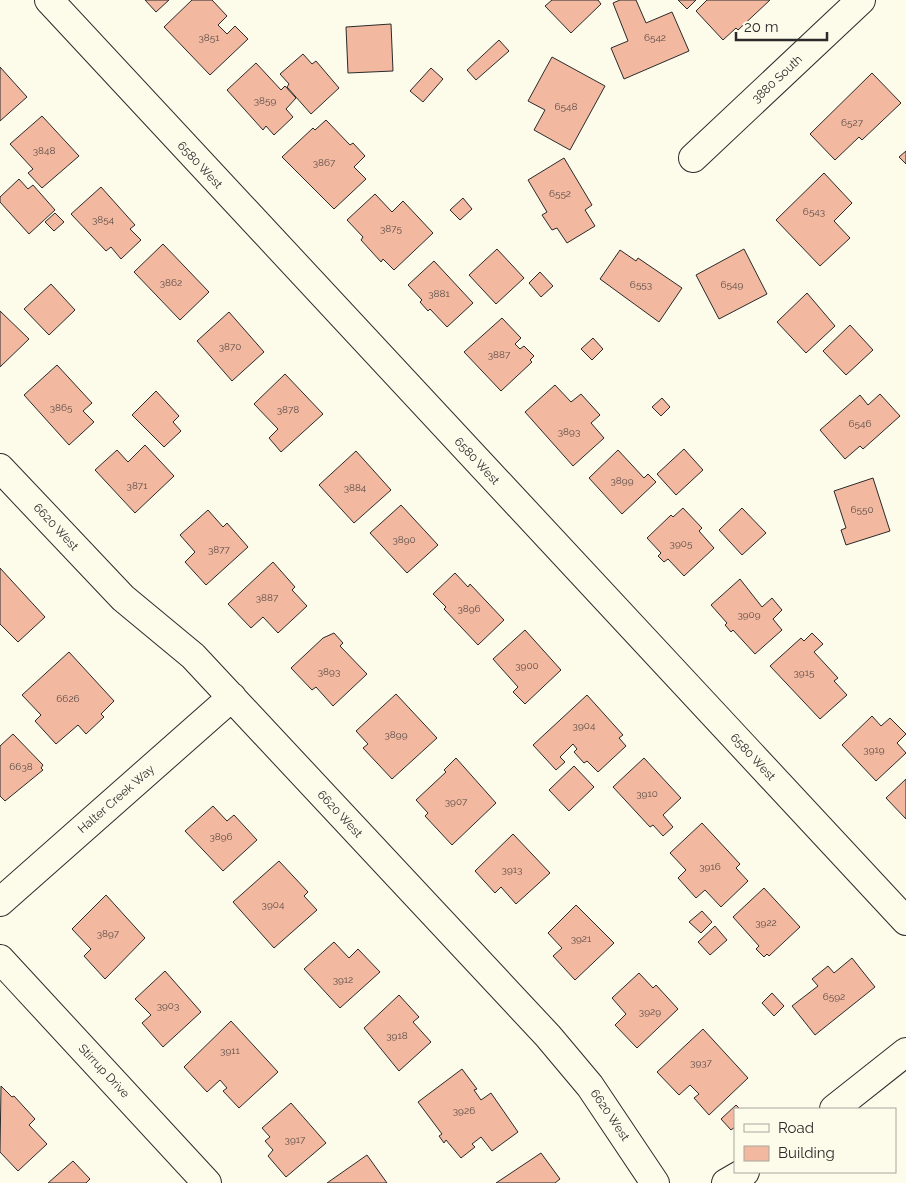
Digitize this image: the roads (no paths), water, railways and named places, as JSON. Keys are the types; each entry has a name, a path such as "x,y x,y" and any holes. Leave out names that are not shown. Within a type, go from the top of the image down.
{"street":[{"name":"6580 West","path":"49,0 906,921"},
{"name":"3880 South","path":"693,158 861,0"},
{"name":"6620 West","path":"0,468 123,598 183,647 232,697 553,1042 605,1107 654,1183"},
{"name":"Halter Creek Way","path":"0,902 232,697"},
{"name":"Stirrup Drive","path":"0,959 207,1183"},
{"path":"839,1106 906,1052"},
{"path":"726,1183 743,1173"}]}
